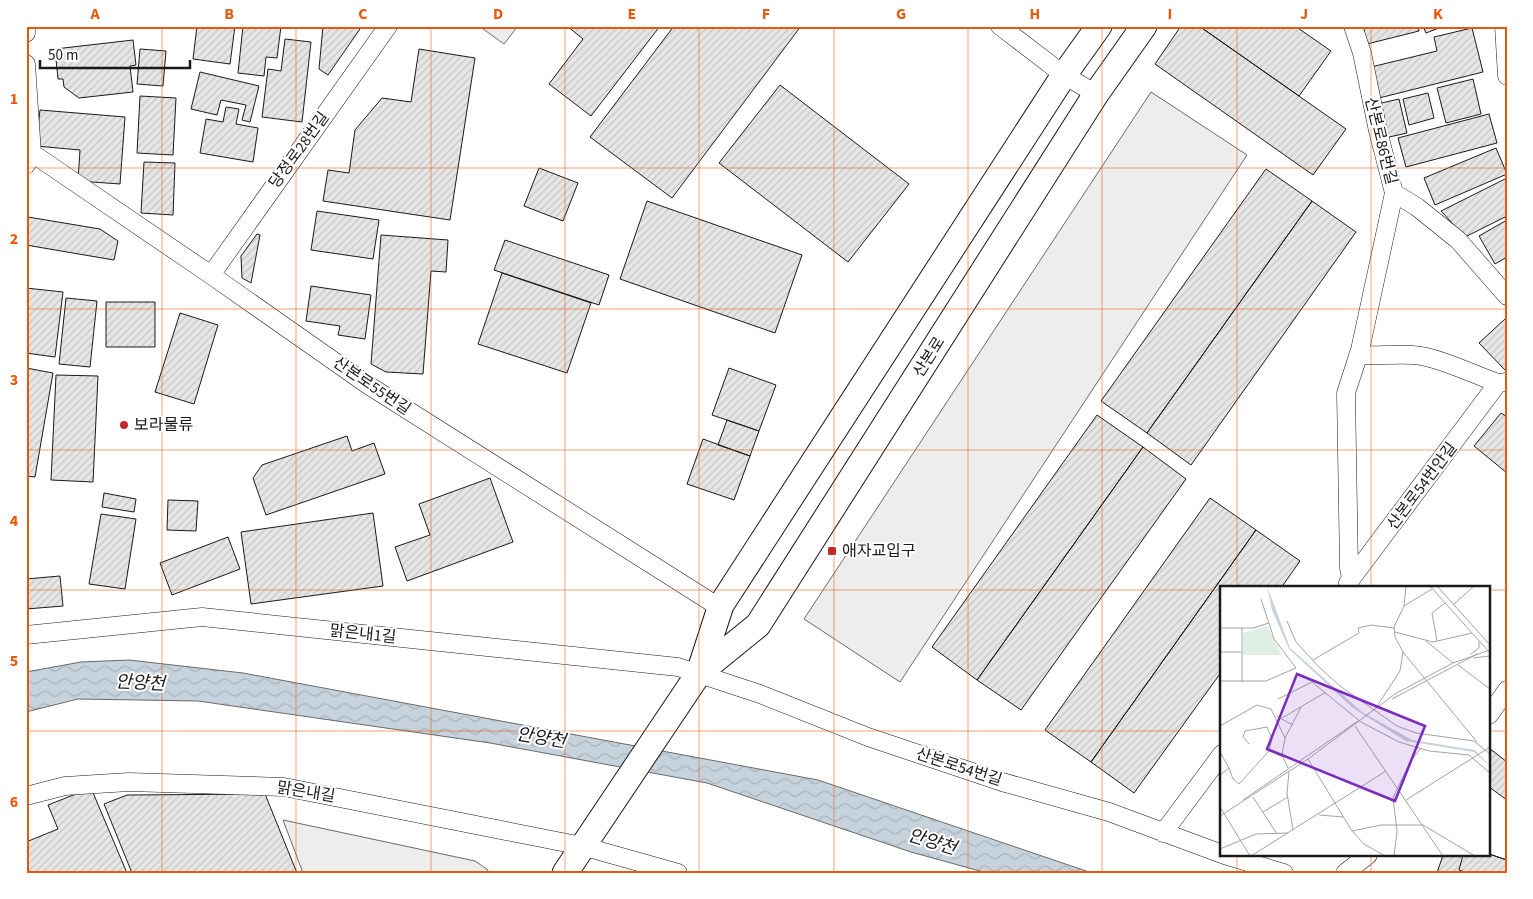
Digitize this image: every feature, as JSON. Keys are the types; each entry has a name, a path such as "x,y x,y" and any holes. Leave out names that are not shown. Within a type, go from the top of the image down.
{"street":[{"path":"26,26 26,33"},
{"name":"당정로28번길","path":"211,275 388,26"},
{"path":"1000,26 1064,75 1096,94"},
{"path":"565,873 693,682 721,605 1064,75 1099,26"},
{"name":"산본로","path":"693,682 758,625 1096,94 1144,26"},
{"name":"산본로86번길","path":"1353,26 1362,53 1378,132 1394,194 1417,207 1458,240 1507,296"},
{"path":"1504,26 1507,76"},
{"path":"26,64 28,156"},
{"name":"산본로55번길","path":"28,156 211,275 368,385 711,602 721,605"},
{"path":"1348,583 1346,393 1369,312 1378,261 1394,194"},
{"path":"1358,355 1413,355 1427,357 1502,383"},
{"name":"산본로54번안길","path":"1348,583 1502,383"},
{"name":"맑은내1길","path":"26,635 202,617 678,667 693,682"},
{"name":"산본로54번길","path":"693,682 760,694 868,736 1002,782 1109,812 1220,854"},
{"path":"1490,713 1507,690"},
{"path":"1164,833 1220,757"},
{"name":"맑은내길","path":"26,796 66,786 129,782 284,787 589,837 678,873"},
{"path":"577,873 589,837"},
{"name":"산본로54번길","path":"1226,856 1284,873"},
{"path":"1345,873 1367,856"}],"shaded area":[{"path":"479,26 518,26 504,44"},
{"path":"1151,92 1247,155 900,682 804,619"},
{"path":"283,820 475,861 488,870 487,873 303,873"}],"water":[{"name":"안양천","path":"129,660 243,673 818,780 1092,873 987,873 911,852 707,783 490,743 198,701 78,699 26,712 26,672 81,662"}],"building":[{"path":"197,26 235,26 230,64 193,59"},
{"path":"243,26 281,26 277,58 266,57 264,76 238,73"},
{"path":"323,26 362,26 328,75 319,69"},
{"path":"567,26 660,26 591,116 549,84 583,39"},
{"path":"674,26 801,26 672,198 590,137"},
{"path":"1181,26 1199,26 1346,129 1313,175 1155,64"},
{"path":"1199,26 1295,26 1331,51 1299,96"},
{"path":"1363,26 1418,26 1419,31 1367,44"},
{"path":"1423,26 1444,26 1426,33"},
{"path":"1472,28 1483,72 1379,98 1371,67 1437,51 1434,37"},
{"path":"285,39 311,42 302,122 262,117 268,69 281,71"},
{"path":"133,40 136,65 130,66 133,92 79,98 64,87 63,79 58,79 55,49"},
{"path":"140,49 166,51 163,86 137,84"},
{"path":"419,49 475,58 450,220 323,201 328,170 349,173 355,130 382,98 411,102"},
{"path":"200,72 259,86 250,122 242,120 246,105 221,100 217,115 191,109"},
{"path":"1473,79 1481,114 1446,123 1437,88"},
{"path":"780,85 909,184 848,262 719,163"},
{"path":"1428,93 1434,118 1409,125 1403,99"},
{"path":"140,96 176,98 173,155 137,153"},
{"path":"1399,99 1407,133 1385,138 1377,104"},
{"path":"226,107 239,109 236,124 258,128 253,162 200,153 206,119 223,122"},
{"path":"40,110 125,117 120,184 78,181 80,150 36,146"},
{"path":"1489,114 1497,143 1406,167 1398,138"},
{"path":"1496,148 1507,174 1435,205 1424,178"},
{"path":"144,162 175,163 173,215 141,213"},
{"path":"539,168 578,183 563,221 524,206"},
{"path":"1266,169 1312,201 1147,433 1101,401"},
{"path":"1507,178 1507,216 1465,237 1441,211"},
{"path":"647,201 802,255 775,333 620,279"},
{"path":"1312,201 1356,232 1191,465 1147,433"},
{"path":"317,211 379,220 373,259 311,250"},
{"path":"28,217 100,229 118,241 114,260 26,245"},
{"path":"1507,220 1507,257 1495,264 1479,236"},
{"path":"257,234 260,235 251,283 242,278 241,256"},
{"path":"381,235 448,240 446,272 431,271 423,374 386,372 371,364"},
{"path":"505,240 609,275 599,305 494,270"},
{"path":"502,273 591,303 567,373 478,344"},
{"path":"311,286 371,295 365,339 338,335 340,326 306,321"},
{"path":"26,288 63,292 55,357 26,353"},
{"path":"66,298 97,301 90,367 59,364"},
{"path":"106,302 155,302 155,347 106,347"},
{"path":"180,313 218,325 194,404 155,392"},
{"path":"1505,319 1507,321 1507,368 1505,370 1479,343"},
{"path":"26,368 53,373 35,477 26,476"},
{"path":"729,368 776,385 759,431 712,415"},
{"path":"56,375 98,376 93,482 51,480"},
{"path":"1501,413 1507,417 1507,473 1474,446"},
{"path":"1097,415 1143,447 977,680 932,647"},
{"path":"727,420 759,431 750,456 718,445"},
{"path":"347,436 352,451 374,443 385,474 266,515 253,478 262,465"},
{"path":"703,439 750,456 734,500 687,484"},
{"path":"1143,447 1186,479 1021,710 977,680"},
{"path":"490,478 513,542 407,581 395,547 430,535 419,504"},
{"path":"104,493 136,499 134,512 102,507"},
{"path":"1210,498 1256,530 1091,762 1045,730"},
{"path":"168,500 198,501 196,531 167,530"},
{"path":"373,513 383,586 251,604 241,532"},
{"path":"101,514 136,519 125,589 89,584"},
{"path":"1256,530 1300,561 1282,586 1220,586 1220,674 1134,793 1091,762"},
{"path":"228,537 240,569 172,595 160,563"},
{"path":"60,576 63,606 26,609 26,579"},
{"path":"1490,749 1507,762 1507,800 1490,788"},
{"path":"91,788 127,873 26,873 26,842 58,829 48,805"},
{"path":"265,794 297,873 132,873 104,804 127,795"},
{"path":"1490,854 1507,860 1507,873 1467,873 1459,870 1463,856 1490,856"},
{"path":"1490,854 1507,860 1507,873 1437,873 1443,856 1490,856"}],"place":[{"name":"보라물류","path":"124,425"},
{"name":"애자교입구","path":"832,551"}]}
